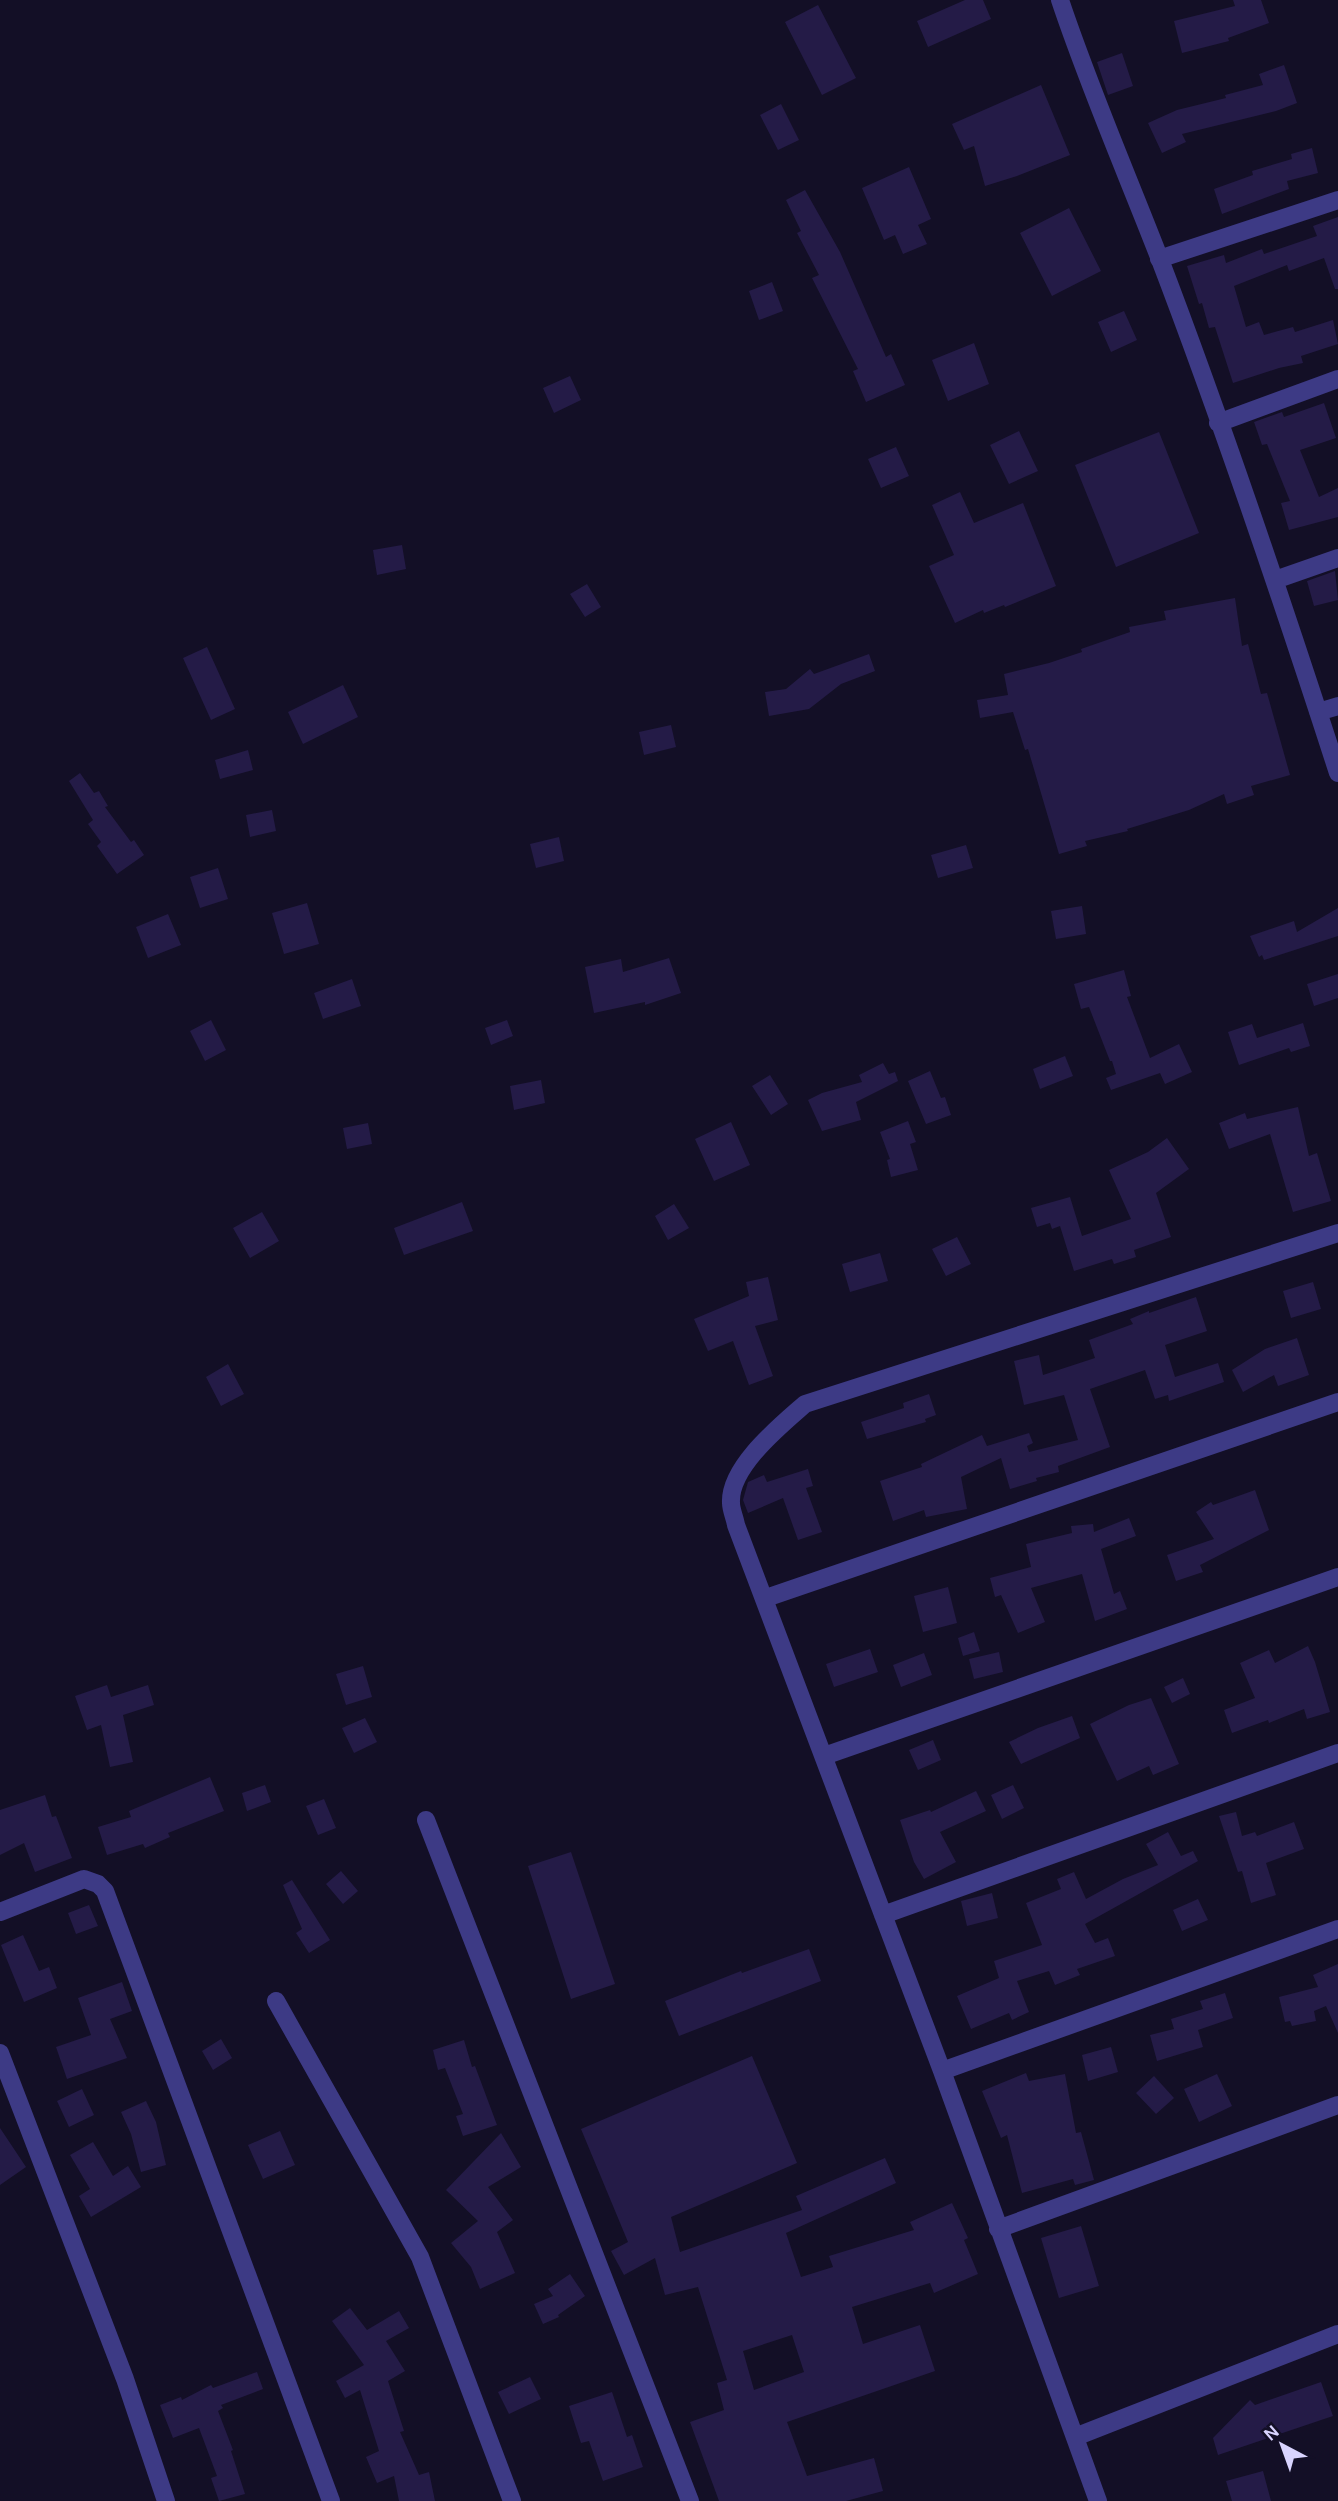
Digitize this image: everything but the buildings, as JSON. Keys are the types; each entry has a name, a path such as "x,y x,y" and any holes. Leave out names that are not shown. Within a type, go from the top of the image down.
{"street":[{"path":"1060,0 1081,62 1159,259 1219,423 1275,580 1338,773"},
{"path":"1159,259 1338,200"},
{"path":"1219,423 1338,379"},
{"path":"1275,580 1338,558"},
{"path":"1318,712 1338,706"},
{"path":"1098,2501 942,2071 766,1598 736,1525 730,1502 739,1473 765,1439 805,1404 1338,1233"},
{"path":"766,1598 1338,1402"},
{"path":"824,1756 1338,1577"},
{"path":"883,1915 1338,1752"},
{"path":"426,1820 690,2501"},
{"path":"0,1912 84,1879 98,1884 105,1891 331,2501"},
{"path":"942,2071 1338,1928"},
{"path":"275,2001 419,2257 512,2501"},
{"path":"0,2053 125,2379 166,2501"},
{"path":"998,2229 1338,2105"},
{"path":"1075,2437 1338,2334"}]}
